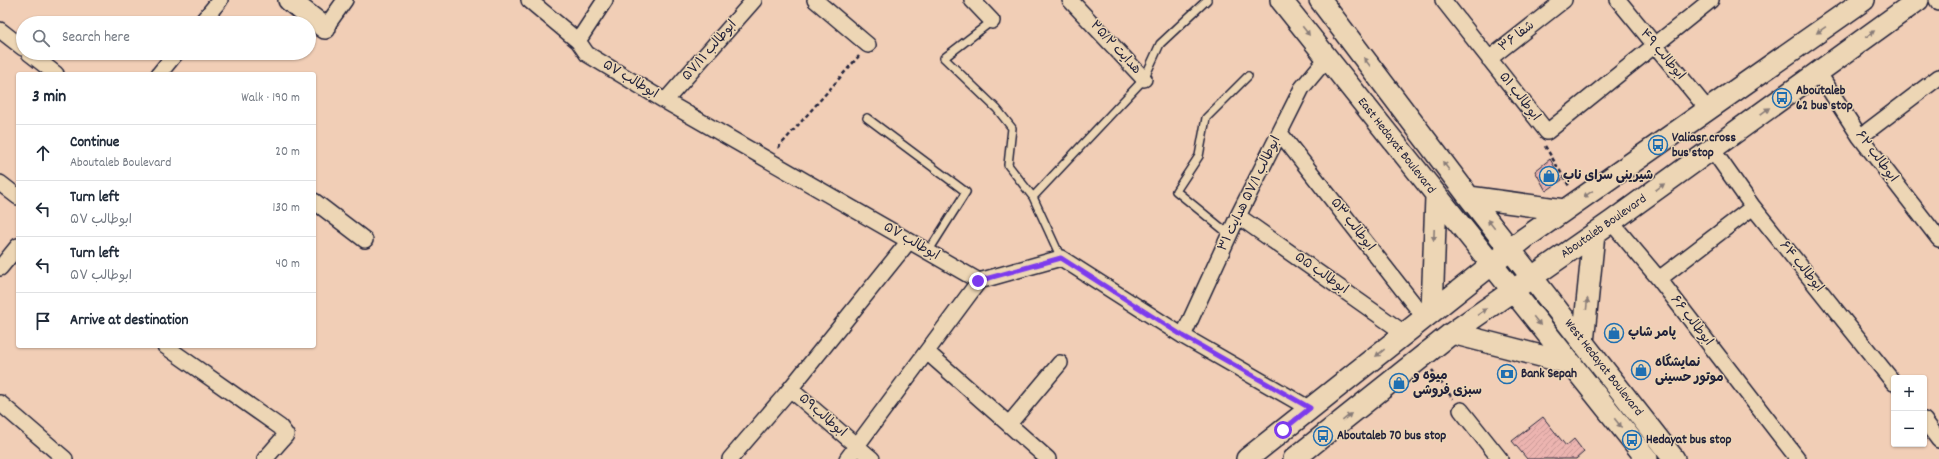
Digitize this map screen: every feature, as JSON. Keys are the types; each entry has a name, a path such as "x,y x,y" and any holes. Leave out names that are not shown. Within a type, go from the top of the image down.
{"main road":[{"path":"289,0 310,16"},
{"name":"East Hedayat Boulevard","path":"1281,0 1513,291"},
{"name":"East Hedayat Boulevard","path":"1320,0 1469,197 1532,277"},
{"path":"1246,459 1491,264 1864,0"},
{"name":"Aboutaleb Boulevard","path":"1294,459 1452,333 1611,222 1918,0"},
{"path":"316,21 325,28"},
{"path":"1428,314 1436,196"},
{"path":"1469,197 1571,206"},
{"path":"1583,343 1594,234"},
{"name":"West Hedayat Boulevard","path":"1532,277 1674,459"},
{"name":"West Hedayat Boulevard","path":"1513,291 1646,459"},
{"path":"1452,333 1572,364"},
{"path":"1250,459 1260,459"}],"street":[{"path":"207,16 220,0"},
{"path":"325,28 345,0"},
{"name":"ابوطالب ۵۷","path":"529,0 578,41 587,54 665,101 978,281"},
{"path":"578,41 605,0"},
{"name":"ابوطالب ۵۷/۱۱","path":"665,101 754,0"},
{"path":"815,0 868,45"},
{"path":"972,0 992,21"},
{"name":"هدایت ۲۵/۲","path":"1070,0 1144,78"},
{"name":"ابوطالب ۵۱","path":"1443,0 1547,132"},
{"name":"شفا ۳۶","path":"1489,59 1564,0"},
{"name":"ابوطالب ۴۹","path":"1618,0 1654,46 1708,110"},
{"path":"1547,132 1711,0"},
{"path":"0,30 16,43"},
{"name":"ابوطالب ۵۷/۱ هدایت ۳۱","path":"1183,336 1238,216 1302,88 1327,58"},
{"path":"38,60 53,72"},
{"path":"161,72 170,60"},
{"name":"ابوطالب ۶۲","path":"1818,72 1860,137 1939,239"},
{"path":"1860,137 1939,77"},
{"name":"ابوطالب ۵۳","path":"1280,133 1428,314"},
{"name":"ابوطالب ۶۴","path":"1712,149 1753,207 1891,379"},
{"path":"0,183 16,195"},
{"path":"316,203 365,240"},
{"path":"1659,279 1753,207"},
{"name":"ابوطالب ۵۵","path":"1238,216 1404,333"},
{"name":"ابوطالب ۶۶","path":"1611,222 1659,279 1798,459"},
{"path":"730,459 790,389 909,241"},
{"path":"0,268 16,248"},
{"path":"847,459 858,447 978,281 1061,258 1183,336 1310,408"},
{"path":"168,348 280,427 286,435 265,459"},
{"path":"927,352 1048,459"},
{"path":"1009,424 1060,363"},
{"name":"ابوطالب۵۹","path":"790,389 872,459"},
{"path":"0,403 65,459"},
{"path":"1461,410 1500,459"},
{"path":"1930,426 1939,440"}],"lane":[{"path":"1033,197 1144,78 1160,44 1207,0"},
{"path":"992,21 944,58 997,109 1012,128 1008,166 1033,197 1061,258"},
{"path":"1230,235 1176,191 1199,156 1206,118 1248,76"},
{"path":"867,118 966,192 928,252"}],"path":[{"path":"767,160 868,45"},
{"name":"ابوطالب ۵۱","path":"1547,132 1544,148 1571,206"},
{"path":"1422,357 1461,410"}],"building":[{"name":"شیرینی سرای ناب","path":"1550,159 1562,180 1546,191 1535,171"},
{"path":"1543,417 1566,446 1574,439 1584,452 1576,459 1527,459 1512,441"}],"place":[{"name":"Aboutaleb 62 bus stop","path":"1782,98"},
{"name":"Valiasr cross bus stop","path":"1658,145"},
{"name":"شیرینی سرای ناب","path":"1549,176"},
{"name":"پامر شاپ","path":"1614,333"},
{"name":"نمایشگاه موتور حسینی","path":"1641,370"},
{"name":"Bank Sepah","path":"1507,374"},
{"name":"میوه و سبزی فروشی","path":"1399,383"},
{"name":"Aboutaleb 70 bus stop","path":"1323,436"},
{"name":"Hedayat bus stop","path":"1632,440"}],"route":[{"path":"978,281 1061,258 1183,336 1310,408 1283,430"}]}
